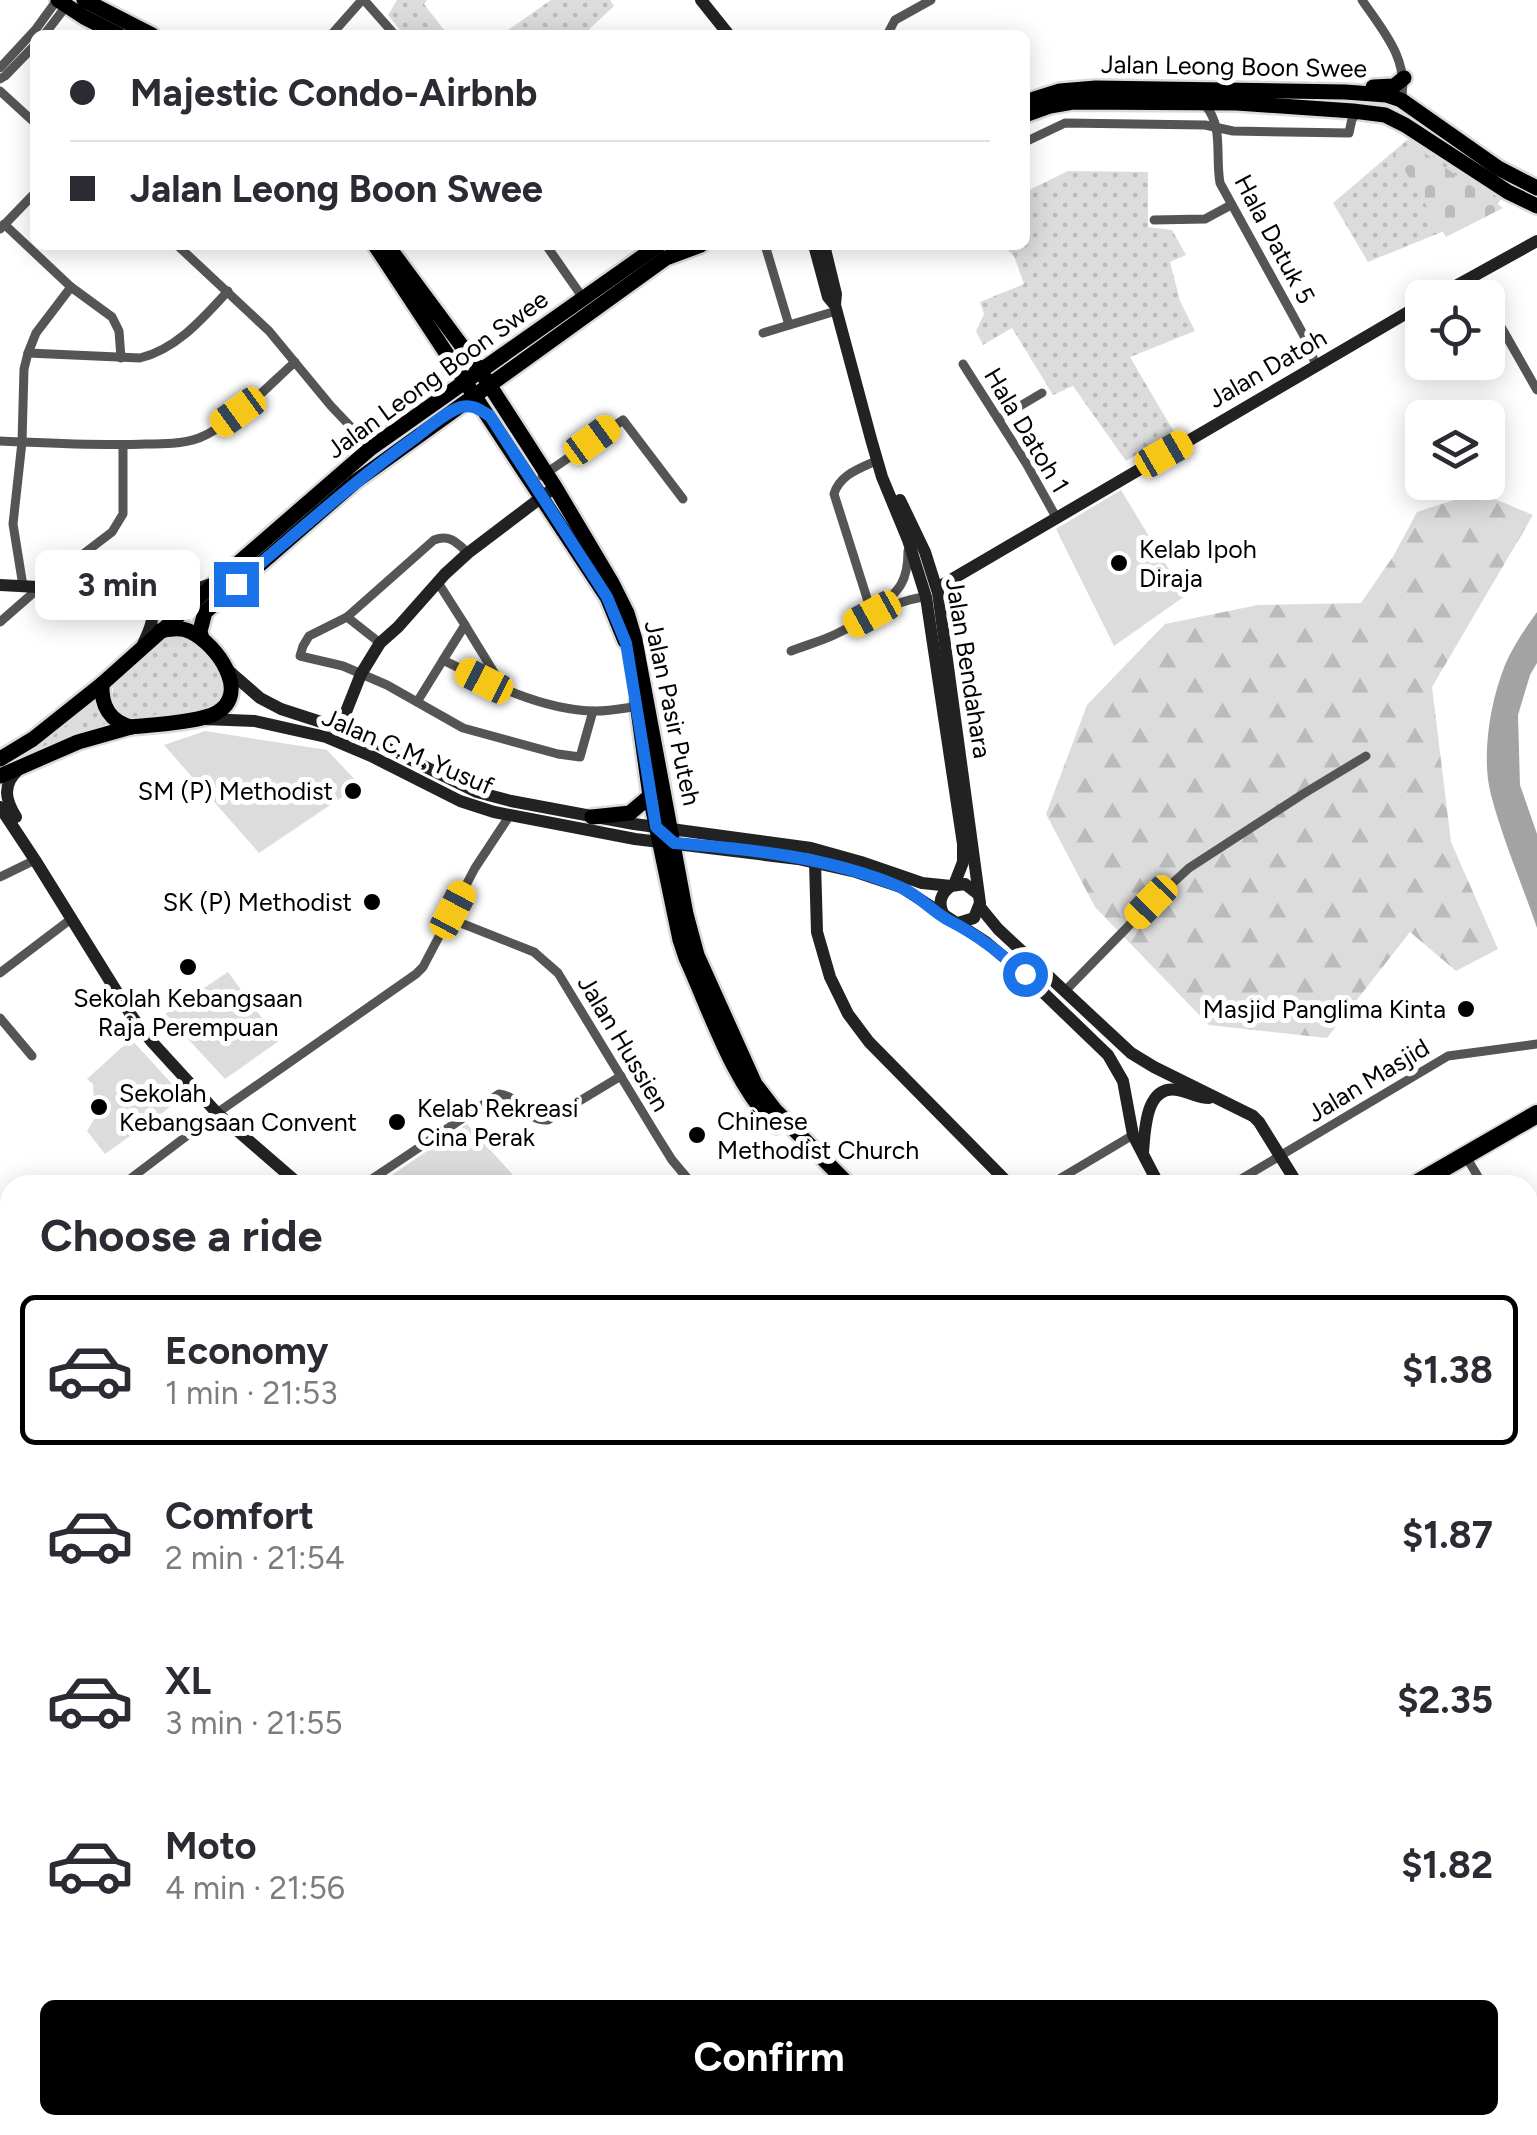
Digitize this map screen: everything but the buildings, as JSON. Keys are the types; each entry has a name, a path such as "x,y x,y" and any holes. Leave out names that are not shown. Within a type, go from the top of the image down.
{"highway":[{"path":"1431,1175 1537,1114"}],"main road":[{"path":"84,0 142,30"},
{"path":"701,0 725,30"},
{"path":"63,2 111,30"},
{"path":"1345,92 1394,86 1404,78"},
{"name":"Jalan Leong Boon Swee","path":"1030,100 1060,91 1096,88 1386,95 1401,100 1498,168 1536,202"},
{"path":"1301,107 1390,104 1401,100 1403,113 1456,159"},
{"name":"Jalan Leong Boon Swee","path":"1030,113 1061,103 1237,103 1385,115 1508,192 1536,202"},
{"path":"1465,280 1533,241"},
{"name":"Jalan Pasir Puteh","path":"379,250 461,358 486,379 607,597 626,643 642,705 665,835"},
{"name":"Jalan Pasir Puteh","path":"391,250 461,358 471,389 544,485"},
{"name":"Jalan Leong Boon Swee","path":"160,631 371,448 486,379 582,298 652,250"},
{"name":"Jalan Leong Boon Swee","path":"504,365 666,258 688,250"},
{"name":"Jalan Bendahara","path":"815,250 828,296 836,308"},
{"name":"Jalan Bendahara","path":"825,250 836,308 882,477 936,586 963,816 964,854 952,885"},
{"name":"Jalan Datoh","path":"936,586 1405,314"},
{"path":"490,416 452,402 461,358 504,365 504,407"},
{"name":"Jalan Leong Boon Swee","path":"202,639 205,612 452,402"},
{"path":"340,727 361,674 380,643 437,581 544,485"},
{"path":"914,540 939,568 936,586"},
{"name":"Jalan Datoh","path":"936,586 980,562"},
{"path":"940,607 964,573"},
{"path":"0,585 169,594 214,584"},
{"name":"Jalan Bendahara","path":"936,586 932,640 979,900"},
{"path":"140,593 152,609 153,618 141,648"},
{"path":"0,759 33,739 102,684 160,631 190,631 202,639 229,671 229,699 216,713 131,727 78,742 0,776"},
{"name":"Jalan C.M. Yusuf","path":"229,671 281,710 340,727 477,792 665,835 815,862 900,887 986,942 1108,1054 1123,1081 1133,1135 1153,1175"},
{"path":"102,684 102,695 112,718 131,727"},
{"name":"Jalan Pasir Puteh","path":"642,705 650,796 665,835"},
{"name":"Jalan C.M. Yusuf","path":"198,718 255,721 326,737 460,800 510,816 590,832 811,848 922,882 952,885"},
{"path":"22,766 8,781 6,793 10,808 31,840 35,860"},
{"path":"592,817 630,814 650,796"},
{"path":"0,807 132,1018 217,1113 288,1175"},
{"path":"665,835 674,916 686,958 733,1049 768,1103 839,1175"},
{"path":"815,862 817,932 830,977 848,1014 869,1042 1000,1175"},
{"path":"979,900 974,918 952,920 940,904 945,890 952,885 970,886 998,929 1131,1053 1260,1122 1292,1175"},
{"path":"733,1049 744,1087 758,1107 826,1175"},
{"path":"1142,1155 1148,1111 1159,1094 1176,1090 1214,1098"}],"street":[{"path":"336,30 363,0 391,30"},
{"path":"889,30 894,20 931,0"},
{"path":"1362,0 1401,63 1401,100"},
{"path":"47,30 63,2"},
{"path":"35,30 63,2"},
{"path":"0,68 30,36"},
{"path":"0,79 30,50"},
{"path":"0,92 30,119"},
{"path":"1061,103 1065,123"},
{"name":"Hala Datuk 5","path":"1203,103 1218,128 1220,183 1316,365"},
{"path":"1218,128 1224,115 1237,103"},
{"name":"Jalan Leong Boon Swee","path":"1030,140 1065,123 1349,133 1352,119 1359,111"},
{"path":"30,199 2,226 71,287 112,317 119,331 121,358"},
{"path":"1154,220 1205,220 1231,206"},
{"path":"183,250 269,331 371,448"},
{"path":"549,250 582,298"},
{"path":"766,250 789,326"},
{"path":"1472,276 1474,280"},
{"path":"23,586 14,524 24,369 36,332 71,287"},
{"path":"28,353 140,358 166,349 194,327 228,291"},
{"path":"763,333 836,308"},
{"path":"1505,334 1537,390"},
{"path":"0,441 123,445 196,439 238,412 295,362"},
{"name":"Hala Datoh 1","path":"962,364 1056,517"},
{"path":"998,419 1042,393"},
{"path":"544,485 623,420 682,499"},
{"path":"0,622 119,524 123,445"},
{"path":"872,614 834,494 842,480 878,460"},
{"path":"468,553 449,538 434,540 347,617 309,636 300,656 343,666 463,728 558,754 580,757 593,712"},
{"name":"Jalan Datoh","path":"872,614 903,585 914,540"},
{"path":"437,581 504,689"},
{"name":"Jalan Datoh","path":"791,651 918,598 936,586"},
{"path":"347,617 380,643"},
{"path":"418,702 465,625"},
{"path":"443,660 504,689 556,705 593,712 642,705"},
{"path":"1066,991 1189,868 1366,756"},
{"path":"135,1175 416,974 476,865 510,816"},
{"path":"0,877 35,860"},
{"name":"Jalan Hussien","path":"448,918 519,945 550,964 566,982 672,1160 685,1175"},
{"path":"0,973 71,919"},
{"path":"0,1018 32,1056"},
{"name":"Jalan Masjid","path":"1248,1175 1448,1056 1537,1044"},
{"path":"378,1175 498,1094 508,1094 532,1118 548,1120 622,1076"},
{"path":"1065,1175 1133,1135"},
{"path":"1465,1155 1477,1175"}],"green space":[{"path":"397,0 427,0 424,4 444,30 400,30 388,15"},
{"path":"551,0 610,0 614,6 588,30 508,30"},
{"path":"1408,139 1501,199 1493,211 1368,262 1333,203"},
{"path":"1410,143 1503,208 1446,237 1395,155"},
{"path":"1068,171 1148,172 1148,227 1172,230 1186,255 1170,262 1180,301 1195,331 1130,357 1174,432 1126,461 1073,386 1053,395 1012,328 983,345 976,331 984,314 980,302 1024,284 1008,250 1030,250 1030,190"},
{"name":"Kelab Ipoh Diraja","path":"1121,490 1185,596 1114,646 1056,529"},
{"path":"1454,500 1497,500 1533,515 1432,687 1451,842 1498,949 1456,971 1410,932 1327,1038 1209,1025 1095,907 1046,814 1087,705 1165,624 1258,605 1361,603 1417,512"},
{"path":"181,635 195,640 223,674 219,701 200,711 172,716 123,718 111,700 114,684 168,637"},
{"path":"98,695 112,725 1,768 41,744"},
{"path":"205,731 327,750 360,785 259,853 164,745"},
{"path":"228,972 279,1041 225,1079 165,1014"},
{"path":"131,1039 184,1097 105,1154 87,1131 95,1118 93,1084 87,1079"},
{"path":"467,1124 513,1175 392,1175"}],"shaded area":[{"path":"1537,612 1537,663 1518,715 1520,785 1537,834 1537,928 1496,812 1487,764 1491,712 1500,680 1512,651"}],"place":[{"name":"Kelab Ipoh Diraja","path":"1119,563"},
{"name":"SM (P) Methodist","path":"353,791"},
{"name":"SK (P) Methodist","path":"372,902"},
{"name":"Sekolah Kebangsaan Raja Perempuan","path":"188,967"},
{"name":"Masjid Panglima Kinta","path":"1466,1009"},
{"name":"Sekolah Kebangsaan Convent","path":"99,1107"},
{"name":"Kelab Rekreasi Cina Perak","path":"397,1122"},
{"name":"Chinese Methodist Church","path":"697,1135"}],"route":[{"path":"236,584 356,481 409,442 458,408 479,409 490,416 543,496 617,618 626,643 656,827 674,843 815,862 900,887 986,942 1025,974"}]}
